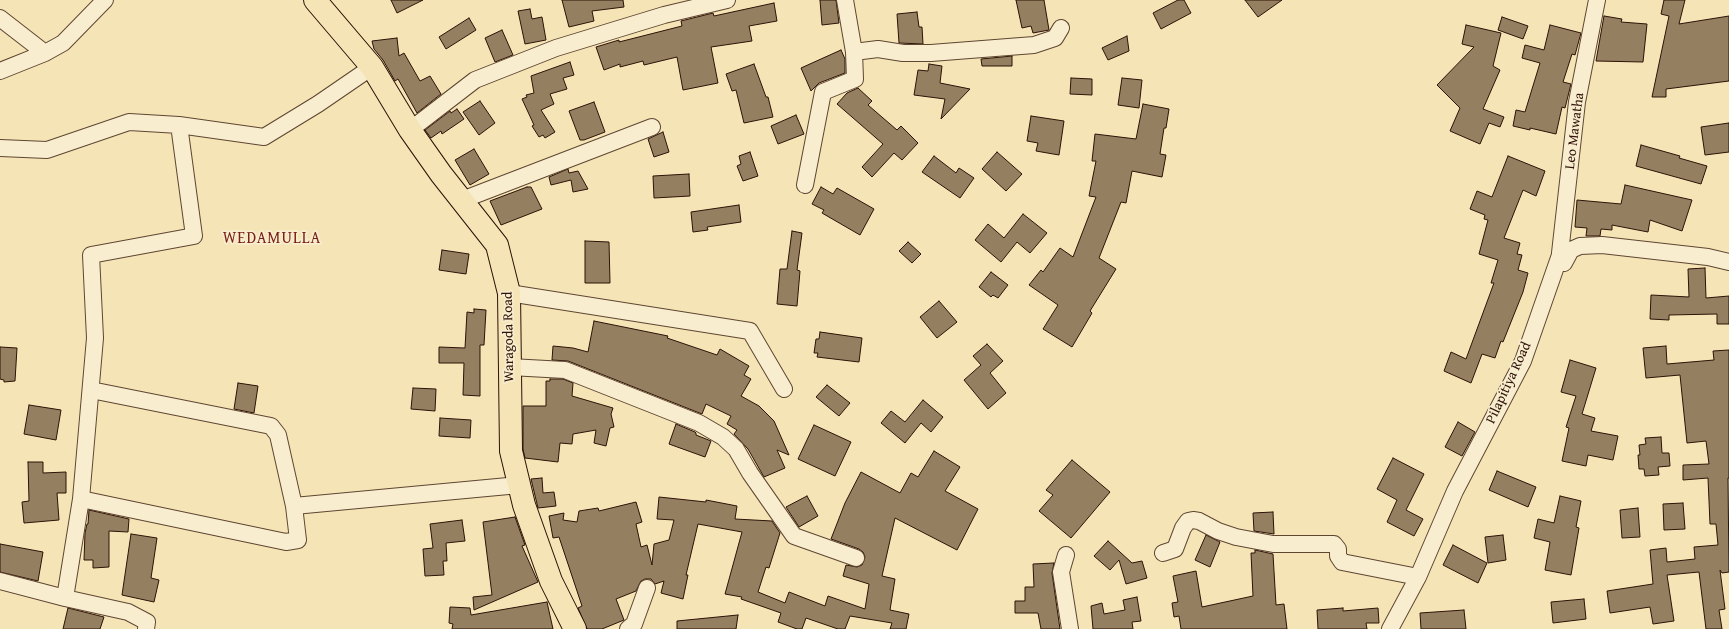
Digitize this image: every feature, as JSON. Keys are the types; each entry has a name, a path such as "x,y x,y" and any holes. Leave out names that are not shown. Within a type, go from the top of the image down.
{"main road":[{"name":"Waragoda Road","path":"315,0 372,68 410,130 497,245 509,292 511,451 524,505 550,581 575,629"}],"street":[{"path":"0,71 45,53 63,43 105,0"},
{"path":"805,185 823,92 855,79 854,52 845,0"},
{"name":"Leo Mawatha","path":"1564,263 1560,253 1577,102 1597,0"},
{"path":"410,130 475,80 556,48 664,15 721,1"},
{"path":"0,18 45,53"},
{"path":"854,52 878,49 903,53 931,53 1034,45 1056,38 1061,28"},
{"path":"0,148 47,150 129,122 179,125 264,136 318,104 372,68"},
{"path":"65,598 81,499 95,338 91,255 194,236 179,125"},
{"path":"462,200 652,127"},
{"name":"Pilapitiya Road","path":"1564,263 1571,250 1580,246 1602,245 1694,255 1729,262"},
{"name":"Pilapitiya Road","path":"1390,629 1418,577 1455,491 1523,361 1560,256 1564,263"},
{"path":"509,292 750,331 784,389"},
{"path":"510,366 565,370 699,423 723,437 736,449 794,536 856,558"},
{"path":"81,499 286,542 298,540 294,506 278,435 271,426 91,390"},
{"path":"294,506 519,485"},
{"path":"1163,553 1175,549 1183,528 1188,521 1193,520 1199,521 1218,531 1230,535 1273,544 1334,544 1338,549 1338,556 1342,562 1418,577"},
{"path":"1066,555 1061,572 1070,629"},
{"path":"0,581 65,598 128,612 147,622 146,629"},
{"path":"628,629 634,624 647,588"}],"building":[{"path":"391,0 423,0 397,13"},
{"path":"562,0 623,0 624,7 592,11 594,21 569,27"},
{"path":"820,0 836,0 839,23 822,25"},
{"path":"1016,0 1044,0 1049,30 1033,33 1031,26 1022,28"},
{"path":"1178,0 1184,0 1191,13 1161,29 1153,13"},
{"path":"1245,0 1282,0 1258,17"},
{"path":"1664,0 1685,0 1679,24 1729,16 1729,81 1666,89 1666,97 1652,97 1669,16 1661,14"},
{"path":"774,3 777,21 749,26 752,41 711,47 718,83 683,90 677,57 644,65 643,61 620,67 620,64 604,70 596,47 619,40 619,42 682,26 681,21 713,13 714,16"},
{"path":"530,9 532,19 542,17 546,40 525,44 518,11"},
{"path":"917,12 919,27 922,27 923,44 899,43 897,14"},
{"path":"1604,16 1622,19 1621,22 1647,24 1643,62 1596,61"},
{"path":"1502,17 1528,26 1523,39 1498,30"},
{"path":"469,18 476,30 446,49 439,37"},
{"path":"1466,25 1501,33 1493,66 1500,70 1483,109 1504,117 1500,127 1489,123 1480,144 1450,131 1460,108 1437,85 1474,47 1462,44"},
{"path":"1550,25 1581,33 1575,55 1572,54 1563,82 1571,84 1565,108 1562,107 1556,134 1513,126 1516,110 1525,112 1540,63 1522,58 1525,45 1544,50"},
{"path":"502,30 513,55 495,62 485,38"},
{"path":"1127,36 1129,51 1108,60 1102,48"},
{"path":"397,38 399,56 404,53 420,81 430,76 441,94 417,113 398,79 395,81 383,60 374,49 372,41"},
{"path":"841,50 845,59 845,73 819,83 811,91 801,68"},
{"path":"1012,56 1012,66 982,66 981,59"},
{"path":"570,62 574,75 563,78 567,89 550,94 554,104 541,110 555,132 545,138 543,135 539,137 532,126 534,125 522,99 527,97 526,95 534,93 531,76"},
{"path":"754,64 766,97 768,97 773,117 744,123 736,90 732,91 726,74"},
{"path":"929,64 942,66 940,83 970,89 941,119 945,99 914,95 918,70 928,71"},
{"path":"1071,78 1092,79 1092,95 1070,94"},
{"path":"1122,78 1142,80 1139,108 1118,105"},
{"path":"858,88 872,101 868,105 897,130 901,126 918,143 902,160 894,153 872,177 862,167 883,144 837,104 847,93"},
{"path":"480,101 495,123 479,135 463,112"},
{"path":"594,102 605,132 584,140 580,140 569,111"},
{"path":"1143,104 1169,109 1160,154 1166,155 1162,177 1132,171 1126,203 1121,202 1099,258 1116,269 1090,311 1092,313 1072,347 1043,329 1058,305 1029,285 1041,270 1043,272 1060,248 1073,257 1096,197 1089,196 1096,161 1092,161 1095,134 1136,139"},
{"path":"457,109 464,119 442,134 441,131 431,138 425,130 450,111 451,113"},
{"path":"796,115 804,134 778,144 771,126"},
{"path":"1031,116 1064,121 1059,155 1036,151 1038,143 1027,141"},
{"path":"1729,123 1729,152 1705,155 1701,127"},
{"path":"663,132 669,152 654,157 648,139"},
{"path":"1641,145 1680,156 1679,158 1707,166 1701,184 1636,166"},
{"path":"474,149 489,174 470,185 455,160"},
{"path":"750,152 758,176 743,181 737,166 741,164 739,156"},
{"path":"997,152 1022,174 1006,191 982,169"},
{"path":"934,156 956,173 959,168 974,178 960,198 922,172"},
{"path":"1508,156 1545,171 1536,196 1523,190 1504,238 1520,243 1517,254 1522,255 1518,270 1528,273 1523,292 1495,358 1482,354 1471,383 1444,371 1451,352 1466,359 1494,283 1491,283 1498,260 1479,254 1488,220 1484,219 1485,215 1470,209 1477,191 1492,197"},
{"path":"568,169 569,173 578,171 588,189 573,192 571,180 551,185 549,177"},
{"path":"689,174 690,196 654,198 653,176"},
{"path":"1625,185 1692,200 1682,231 1650,220 1648,232 1612,225 1612,230 1601,229 1600,236 1586,236 1587,228 1575,227 1577,200 1621,204"},
{"path":"527,187 531,187 542,209 501,225 490,201"},
{"path":"821,187 833,194 837,188 874,209 860,235 822,213 824,210 812,204"},
{"path":"739,205 741,222 707,227 708,230 693,232 691,212"},
{"path":"1023,214 1047,233 1030,253 1017,242 1001,262 975,240 988,224 1004,238"},
{"path":"792,231 802,233 797,270 800,271 797,306 777,304 780,269 787,269"},
{"path":"585,241 609,242 610,283 585,283"},
{"path":"908,242 921,254 912,263 899,251"},
{"path":"442,250 469,254 466,274 439,270"},
{"path":"1705,268 1706,298 1729,296 1729,324 1717,324 1717,314 1669,315 1669,320 1650,319 1651,295 1689,297 1688,269"},
{"path":"991,272 1008,285 998,298 993,295 991,297 979,287"},
{"path":"939,301 957,322 937,338 920,317"},
{"path":"474,309 486,310 484,345 480,345 480,396 463,395 464,363 439,363 439,347 465,348 467,312 474,313"},
{"path":"594,321 668,336 667,338 717,355 720,349 749,366 744,375 751,379 741,396 759,406 774,421 789,455 777,450 785,468 764,477 748,449 734,434 737,430 727,424 731,416 706,404 702,414 568,361 552,360 553,346 573,348 588,352"},
{"path":"820,332 862,338 859,362 817,357 818,353 814,353 816,339 819,339"},
{"path":"987,344 1003,361 990,373 1006,393 988,409 964,380 981,365 973,356"},
{"path":"1666,346 1667,364 1714,360 1713,351 1729,350 1729,572 1722,573 1720,570 1725,609 1719,610 1722,629 1706,629 1699,572 1667,575 1674,621 1653,624 1650,607 1610,613 1607,591 1653,584 1650,550 1666,548 1667,562 1695,559 1694,547 1718,545 1716,524 1710,524 1708,478 1683,480 1683,465 1709,464 1706,441 1687,443 1680,375 1646,378 1643,348"},
{"path":"0,347 17,348 15,381 4,382 4,380 0,379"},
{"path":"1570,360 1596,368 1582,414 1595,418 1591,431 1618,436 1613,460 1588,455 1586,466 1562,461 1569,428 1566,427 1576,396 1561,392"},
{"path":"550,379 563,379 573,383 572,396 613,408 611,414 614,427 610,428 606,446 594,443 596,430 573,434 572,444 560,443 558,462 525,458 523,449 523,406 546,406 546,381 550,381"},
{"path":"238,383 258,386 254,413 234,409"},
{"path":"827,385 850,403 839,416 816,397"},
{"path":"413,388 436,389 435,411 411,409"},
{"path":"923,400 943,417 931,432 921,423 905,443 881,423 891,411 905,422"},
{"path":"29,405 61,410 56,440 24,434"},
{"path":"440,418 471,420 470,438 439,436"},
{"path":"1458,422 1475,432 1462,456 1445,447"},
{"path":"676,424 711,441 705,457 669,444"},
{"path":"814,425 851,442 835,476 798,459"},
{"path":"1661,437 1662,453 1669,453 1670,466 1658,467 1659,475 1645,476 1644,469 1639,469 1639,445 1646,444 1645,438"},
{"path":"934,451 960,467 945,491 978,509 957,550 895,518 882,576 895,579 890,610 909,614 906,629 890,629 892,623 850,616 845,629 838,629 806,618 802,629 797,629 778,622 781,613 741,599 742,597 725,594 742,532 698,524 686,575 688,575 683,599 661,593 664,581 655,584 651,579 645,579 641,581 636,591 616,599 624,620 602,629 587,629 578,608 582,606 559,537 553,538 549,516 564,513 563,520 577,522 579,511 598,508 599,511 636,502 642,522 636,524 641,547 647,545 652,565 654,544 669,540 674,520 657,519 659,497 706,502 706,500 737,506 735,519 772,521 780,533 769,568 766,567 758,592 785,603 789,592 825,606 828,596 865,609 869,584 843,576 846,565 857,567 862,565 865,557 863,552 859,549 831,539 845,503 861,472 900,493 911,473 918,477"},
{"path":"1393,458 1424,474 1406,510 1423,519 1414,536 1387,522 1397,500 1377,489"},
{"path":"1072,460 1110,492 1071,538 1039,511 1053,495 1046,490"},
{"path":"28,462 43,462 43,473 66,472 66,493 57,493 59,520 24,523 22,502 29,501"},
{"path":"1497,471 1536,487 1528,507 1489,490"},
{"path":"542,478 543,493 554,492 556,506 538,508 531,479"},
{"path":"807,496 818,516 799,527 786,507"},
{"path":"1560,496 1581,501 1576,527 1579,528 1571,575 1545,570 1550,542 1534,538 1538,519 1554,523"},
{"path":"1683,503 1685,529 1664,530 1663,504"},
{"path":"1638,508 1640,537 1622,538 1620,510"},
{"path":"89,510 129,519 128,532 109,531 109,567 93,568 93,560 84,560 85,533 88,524"},
{"path":"1273,512 1274,534 1254,531 1253,513"},
{"path":"515,517 525,545 522,546 538,582 474,610 473,597 492,595 483,522"},
{"path":"462,520 465,541 446,543 447,561 443,561 444,575 425,576 423,549 433,548 430,524"},
{"path":"131,534 157,538 151,578 159,580 154,602 122,595"},
{"path":"1206,535 1220,542 1210,567 1195,560"},
{"path":"1503,535 1506,560 1488,563 1485,537"},
{"path":"1108,541 1132,563 1142,561 1147,578 1126,584 1119,560 1110,570 1094,556"},
{"path":"0,544 43,552 38,581 0,572"},
{"path":"1453,545 1487,563 1478,583 1443,565"},
{"path":"1255,550 1273,554 1276,605 1284,604 1287,629 1181,629 1179,616 1174,617 1172,603 1178,602 1173,576 1196,571 1202,607 1253,596 1251,553 1255,553"},
{"path":"1054,563 1052,573 1060,629 1041,629 1038,613 1015,613 1015,601 1025,601 1025,587 1034,587 1033,564"},
{"path":"1137,597 1141,621 1132,622 1133,629 1093,629 1091,606 1102,603 1104,614 1125,610 1123,600"},
{"path":"1584,599 1586,619 1553,623 1551,602"},
{"path":"547,602 553,629 452,629 453,624 449,623 450,607 470,608 471,615"},
{"path":"68,608 104,617 100,629 63,629"},
{"path":"1343,608 1343,611 1378,608 1379,623 1366,623 1367,629 1318,629 1317,610"},
{"path":"1464,610 1466,629 1421,629 1420,613"},
{"path":"738,615 736,629 677,629 677,621"}],"district":[{"name":"WEDAMULLA","path":"272,239"}]}
